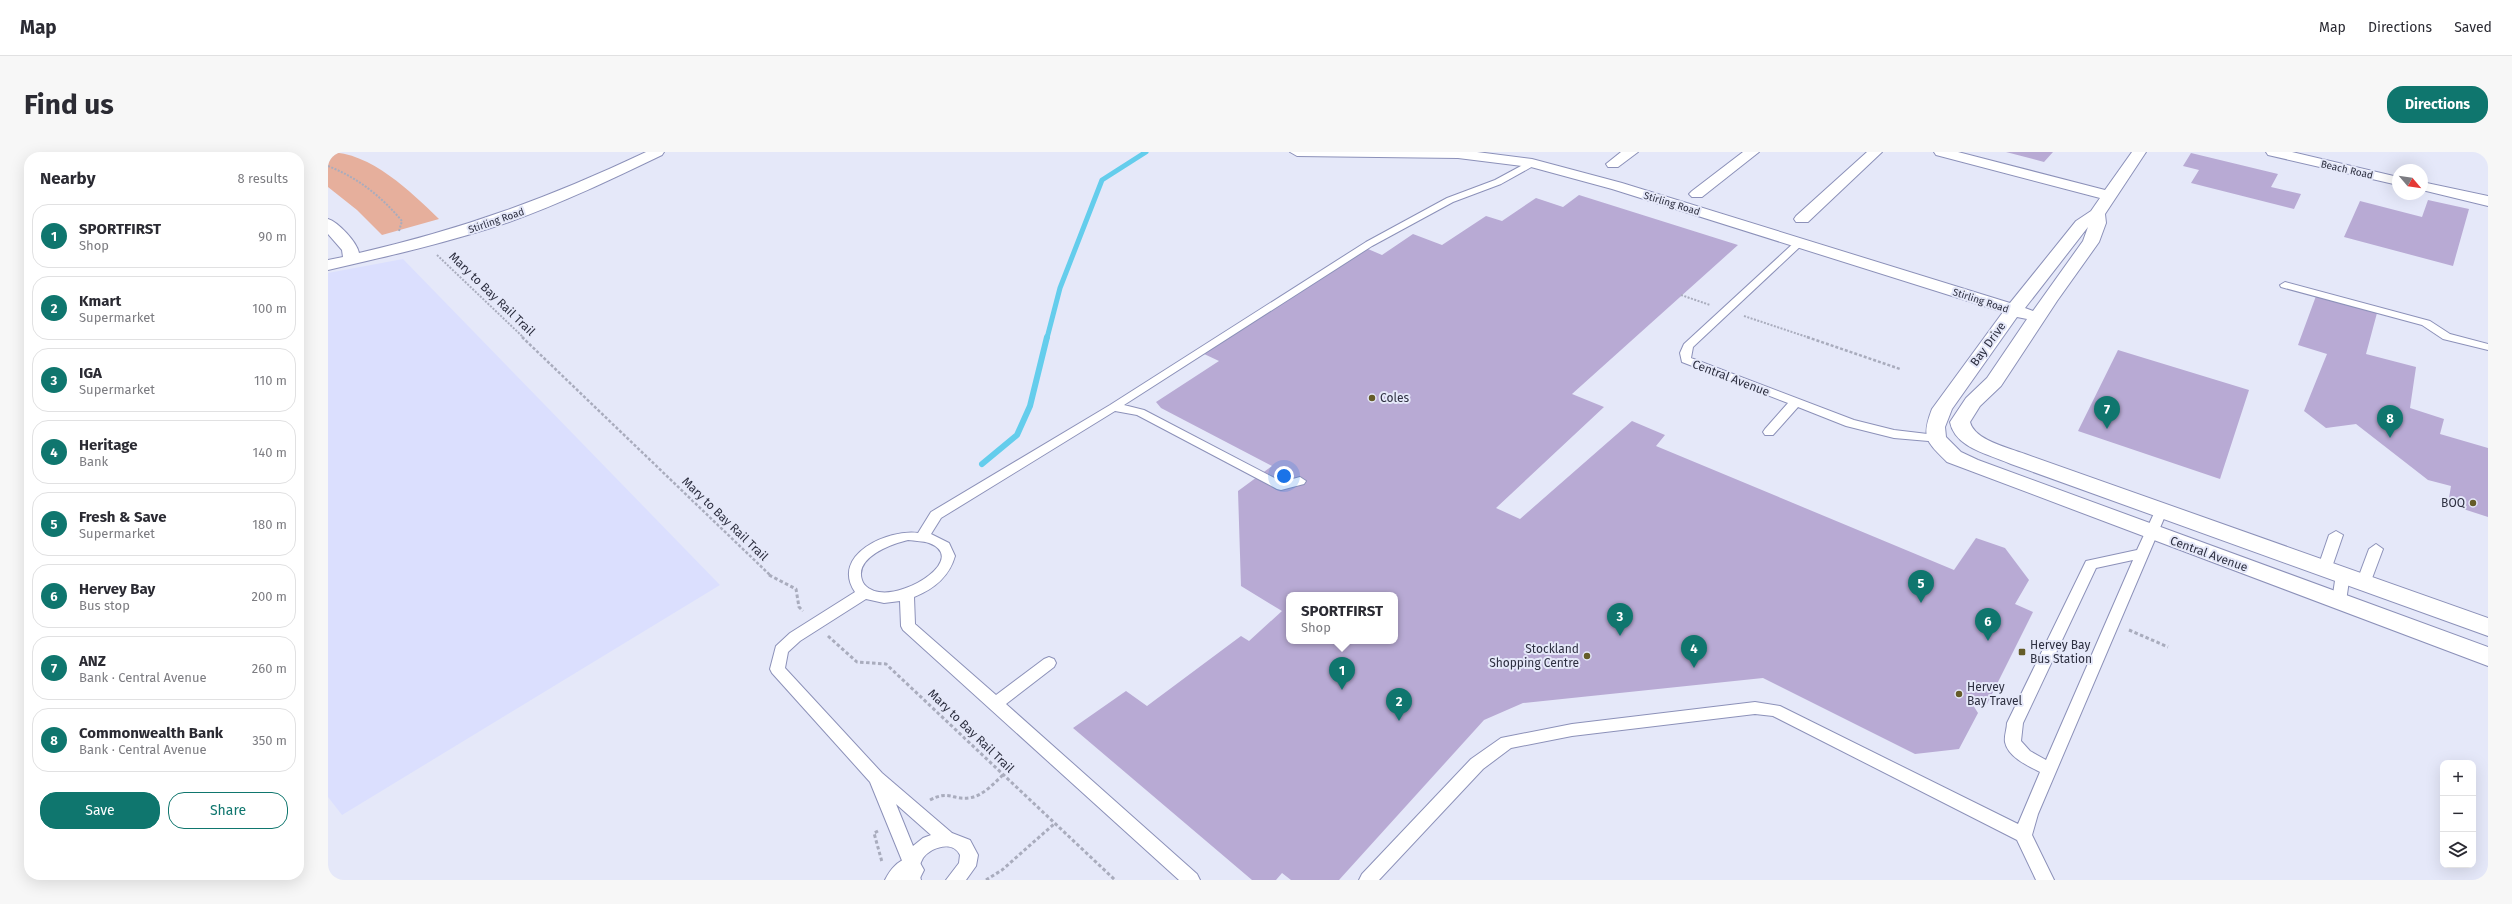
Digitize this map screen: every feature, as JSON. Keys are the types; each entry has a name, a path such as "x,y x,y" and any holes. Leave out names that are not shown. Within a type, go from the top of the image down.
{"street":[{"name":"Stirling Road","path":"328,254 351,254 407,242 529,209 657,152"},
{"name":"Stirling Road","path":"1297,152 1458,154 1532,162 1617,186 1800,242 2036,317"},
{"path":"1613,164 1631,152"},
{"path":"1697,194 1752,152"},
{"path":"1802,219 1875,152"},
{"path":"1941,152 2112,192"},
{"path":"1978,152 2112,192"},
{"name":"Bay Drive","path":"1936,433 1942,409 2014,310 2082,224 2089,217 2097,214 2140,152"},
{"name":"Beach Road","path":"2273,152 2392,180"},
{"name":"Beach Road","path":"2312,152 2392,171"},
{"name":"Stirling Road","path":"407,242 506,208 633,153"},
{"path":"2428,178 2488,192"},
{"path":"2428,187 2488,201"},
{"name":"Bay Drive","path":"2097,214 2098,223 2091,242 2036,317 1994,382 1964,413 1960,422 1962,431 1971,439 1992,449 2162,509"},
{"path":"328,224 351,254"},
{"name":"Stirling Road","path":"328,265 351,254"},
{"name":"Central Avenue","path":"1936,433 1954,457 1971,465 2488,657"},
{"path":"2162,509 2488,627"}],"lane":[{"path":"923,536 936,515 1114,407 1369,244 1450,200 1498,182 1532,162"},
{"name":"Central Avenue","path":"1800,242 1688,346 1685,353 1686,360 1795,403 1875,430 1936,433"},
{"path":"2285,285 2426,323 2430,328 2450,336 2488,347"},
{"path":"1769,432 1795,403"},
{"path":"1114,407 1140,412 1281,486 1300,481"},
{"path":"2023,835 2049,770 2162,509"},
{"path":"2336,535 2334,570 2339,601"},
{"path":"923,536 935,539 944,545 948,553 948,562 935,581 907,595 877,597 864,593 856,586 853,576 857,565 865,555 892,539 923,536"},
{"path":"2364,581 2376,549"},
{"path":"2049,770 2024,756 2013,742 2015,723 2091,564 2142,554"},
{"path":"864,593 815,623 781,650 777,669 876,778 946,837 957,839 965,844 969,853 968,863 962,874 954,880"},
{"path":"907,595 908,626 994,705 1191,880"},
{"path":"994,705 1049,663"},
{"path":"1368,880 1477,764 1507,742 1572,730 1755,708 1775,710 2023,835 2045,880"},
{"path":"876,778 902,872"},
{"path":"902,872 924,846 946,837"}],"path":[{"path":"328,166 357,180 377,194 402,221 399,231 407,242"},
{"name":"Mary to Bay Rail Trail","path":"407,242 419,253 440,257 769,575 796,589 799,607 849,657 857,662 886,664 1115,880"},
{"path":"1682,295 1900,369"},
{"path":"2113,623 2168,647"},
{"path":"935,797 951,793 967,798 977,796 1003,775"},
{"path":"986,880 1002,870 1054,824"},
{"path":"874,833 882,862 902,872"}],"shaded area":[{"path":"328,152 344,154 375,166 403,186 439,219 382,235 357,210 328,187"},
{"path":"403,259 720,585 342,815 328,797 328,273"}],"building":[{"path":"2006,152 2053,152 2044,162"},
{"path":"2191,153 2278,174 2271,187 2301,194 2294,209 2191,183 2199,170 2183,166"},
{"path":"1579,195 1738,245 1572,394 1604,407 1496,508 1520,519 1632,421 1665,435 1656,446 1954,570 1976,538 2005,548 2029,580 2015,604 2033,612 1987,704 1966,694 1978,713 1959,749 1915,754 1763,678 1523,703 1484,720 1339,880 1291,880 1282,873 1276,880 1252,880 1073,728 1126,691 1147,706 1241,636 1249,641 1282,611 1241,586 1238,491 1272,466 1161,408 1156,402 1219,361 1202,353 1368,249 1382,255 1413,234 1442,245 1486,216 1502,221 1536,198 1563,207"},
{"path":"2428,200 2469,209 2453,266 2344,237 2360,201 2422,217"},
{"path":"2316,296 2377,313 2366,354 2416,367 2410,408 2444,419 2440,434 2488,448 2488,517 2448,504 2451,486 2428,480 2356,424 2326,428 2304,411 2327,354 2298,345"},
{"path":"2118,350 2249,390 2220,479 2078,431"}],"waterway":[{"path":"1047,338 1060,288 1102,180 1146,152"},
{"path":"982,464 1017,435 1030,406 1047,337"}],"place":[{"name":"Coles","path":"1372,398"},
{"name":"ANZ","path":"2107,429"},
{"name":"Commonwealth Bank","path":"2390,438"},
{"name":"BOQ","path":"2473,503"},
{"name":"Fresh & Save","path":"1921,603"},
{"name":"IGA","path":"1620,636"},
{"name":"Hervey Bay","path":"1988,641"},
{"name":"Hervey Bay Bus Station","path":"2022,652"},
{"name":"Stockland Shopping Centre","path":"1587,656"},
{"name":"Heritage","path":"1694,668"},
{"name":"SPORTFIRST","path":"1342,690"},
{"name":"Hervey Bay Travel","path":"1959,694"},
{"name":"Kmart","path":"1399,721"}]}
